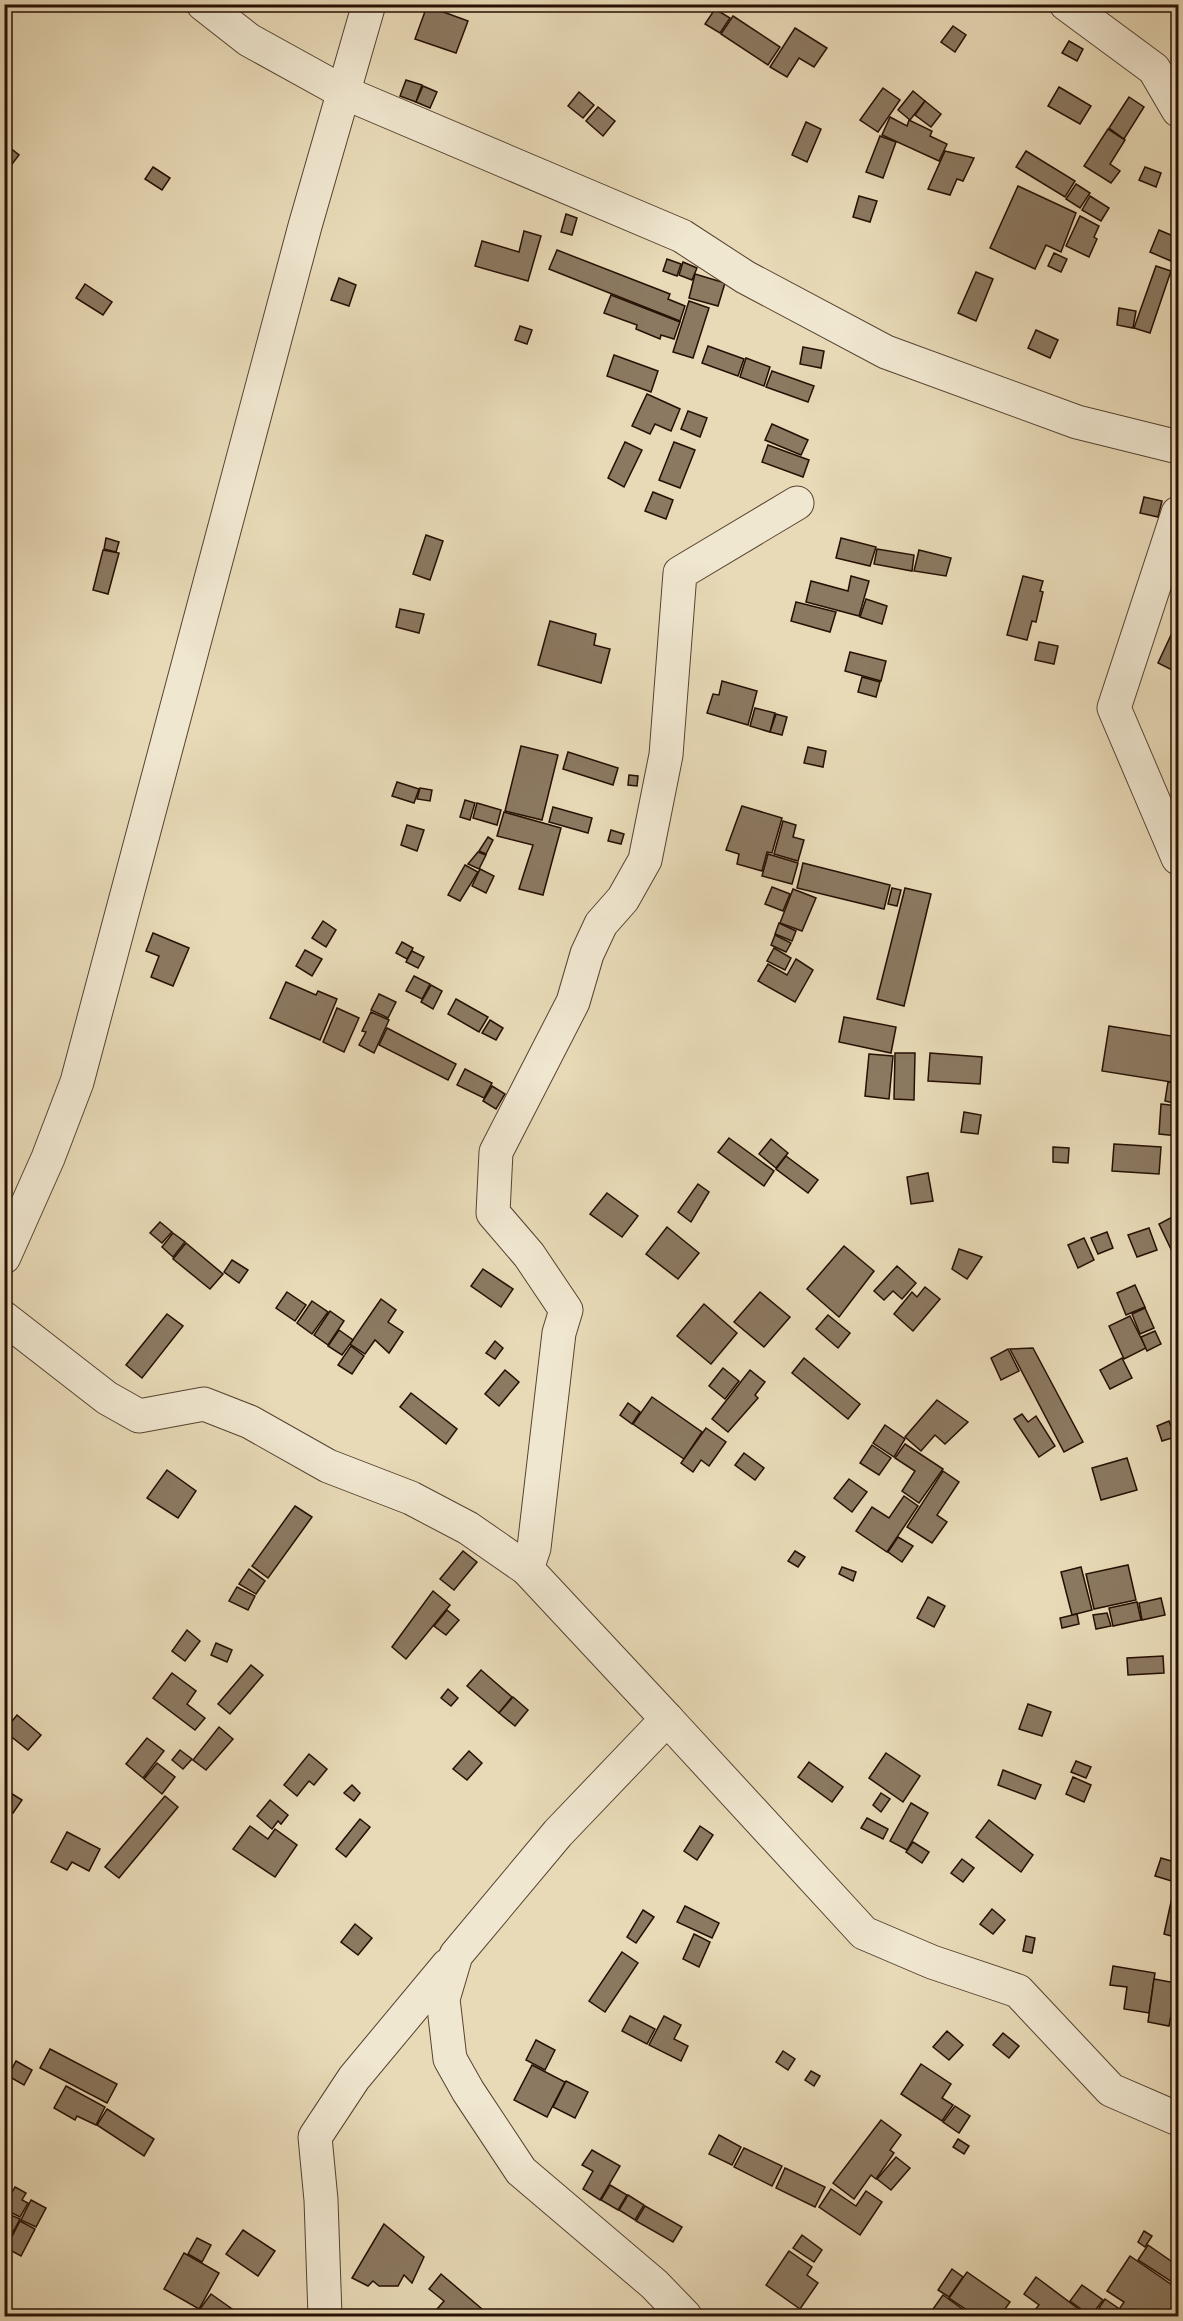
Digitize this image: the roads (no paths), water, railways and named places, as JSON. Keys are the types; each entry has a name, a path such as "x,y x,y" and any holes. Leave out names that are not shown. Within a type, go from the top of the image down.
{"street":[{"path":"202,4 249,40 345,93 682,236 745,277 886,352 1077,422 1179,447"},
{"path":"4,1257 48,1158 77,1082 305,226 369,4"},
{"path":"1066,4 1154,69 1179,110"},
{"path":"527,1569 534,1548 559,1333 566,1310 529,1255 493,1213 496,1152 573,1002 587,954 601,924 623,899 645,860 666,755 680,573 796,503"},
{"path":"1179,513 1114,708 1179,858"},
{"path":"4,1318 107,1398 139,1416 204,1404 250,1422 328,1467 411,1498 468,1528 527,1569 864,1933 932,1962 1018,1991 1111,2090 1179,2119"},
{"path":"325,2316 321,2200 315,2137 354,2078 558,1833 667,1719"},
{"path":"456,1955 443,1999 450,2059 468,2091 521,2171 654,2284 685,2316"}]}
